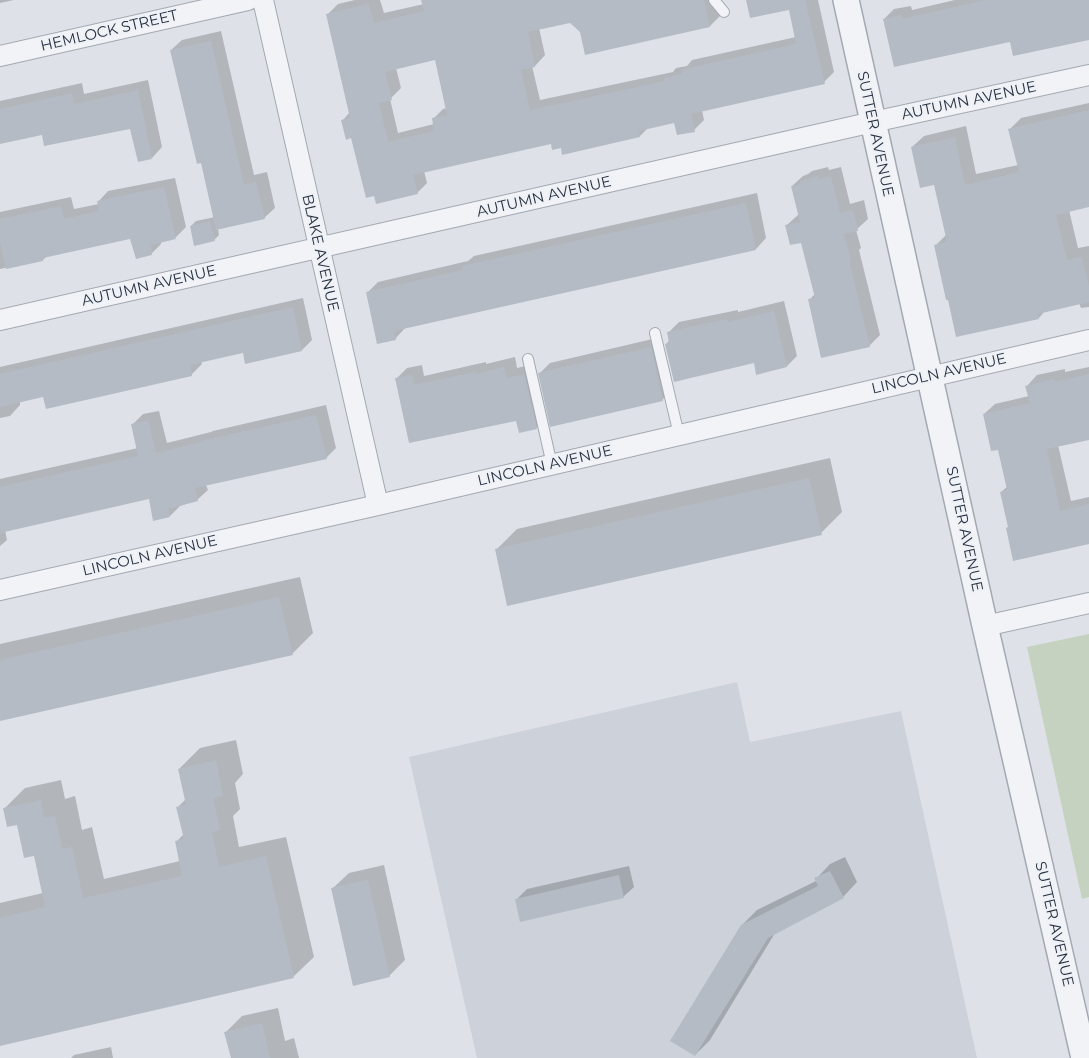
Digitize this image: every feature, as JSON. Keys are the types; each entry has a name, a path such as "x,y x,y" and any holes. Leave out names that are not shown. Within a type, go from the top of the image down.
{"street":[{"name":"HEMLOCK STREET","path":"0,56 248,0"},
{"name":"BLAKE AVENUE","path":"263,0 378,505"},
{"name":"SUTTER AVENUE","path":"846,0 985,626 1084,1058"},
{"name":"AUTUMN AVENUE","path":"0,320 873,122 1089,75"},
{"name":"LINCOLN AVENUE","path":"0,590 378,505 1089,340"},
{"path":"985,626 1089,603"}],"lane":[{"path":"714,0 724,12"},
{"path":"655,333 679,435"},
{"path":"528,360 552,465"}],"shaded area":[{"path":"737,682 750,742 901,711 977,1058 477,1058 409,757"}],"green space":[{"path":"1089,634 1089,897 1082,899 1027,647"}],"building":[{"path":"421,0 704,0 710,27 585,55 580,32 570,23 528,32 535,67 521,70 530,110 665,81 664,78 682,74 681,70 796,44 789,10 750,18 746,0 805,0 825,84 691,114 695,132 677,135 674,123 639,131 640,137 562,155 561,148 552,150 551,144 413,175 418,194 376,204 374,196 366,198 351,138 346,140 341,120 350,118 326,14 369,4 374,23 424,11","holes":["435,60 447,115 432,118 434,131 388,142 379,103 392,100 385,72"]},
{"path":"986,0 1089,0 1089,40 1013,56 1010,42 894,67 883,19 901,15 902,19"},
{"path":"211,41 244,185 256,182 265,219 216,230 201,163 197,164 170,50"},
{"path":"138,90 152,159 138,162 130,129 44,146 42,135 0,144 0,109 72,93 74,104"},
{"path":"1089,110 1089,207 1056,215 1067,260 1082,257 1089,286 1089,302 1038,314 1039,319 956,337 934,245 947,242 934,185 920,188 911,147 955,137 965,185 1019,172 1008,129"},
{"path":"818,176 819,179 831,176 840,213 853,210 858,231 844,234 870,347 821,358 808,299 815,298 801,243 790,245 785,225 800,222 791,186 801,184 800,181"},
{"path":"164,187 176,239 151,245 152,255 136,259 130,239 43,258 43,261 6,269 0,242 0,219 61,206 64,219 99,211 97,201"},
{"path":"746,203 756,250 394,331 396,340 377,344 366,292 463,270 462,266"},
{"path":"210,221 215,241 194,246 190,226"},
{"path":"293,307 302,351 245,364 243,353 225,357 190,365 192,376 46,409 43,397 0,407 0,374"},
{"path":"774,311 787,367 756,375 754,363 674,382 665,344 669,343 667,332 727,319 728,322"},
{"path":"651,347 663,401 550,427 538,373"},
{"path":"504,367 507,378 524,374 537,429 519,433 516,421 409,443 395,378 412,375 414,385"},
{"path":"1089,374 1089,440 1047,449 1060,511 1089,504 1089,544 1013,561 1000,492 1007,490 998,450 991,451 983,414 1030,403 1025,386 1054,379 1055,382"},
{"path":"316,415 327,459 195,488 198,501 168,509 170,517 153,521 149,499 0,533 0,487 138,456 131,424 148,420 156,453"},
{"path":"809,478 822,535 507,606 495,549"},
{"path":"279,597 293,655 0,721 0,660"},
{"path":"216,760 223,796 213,798 220,830 212,832 219,867 266,856 294,978 0,1046 0,918 45,907 34,856 24,858 17,825 7,827 3,808 41,800 44,818 55,816 62,849 72,847 83,898 182,876 175,841 184,839 176,807 186,805 178,769"},
{"path":"830,871 844,898 768,938 695,1056 670,1041 741,925 818,886 814,878"},
{"path":"619,875 624,898 520,922 515,899"},
{"path":"368,880 390,977 353,986 331,888"},
{"path":"262,1023 270,1058 231,1058 224,1032"}]}
